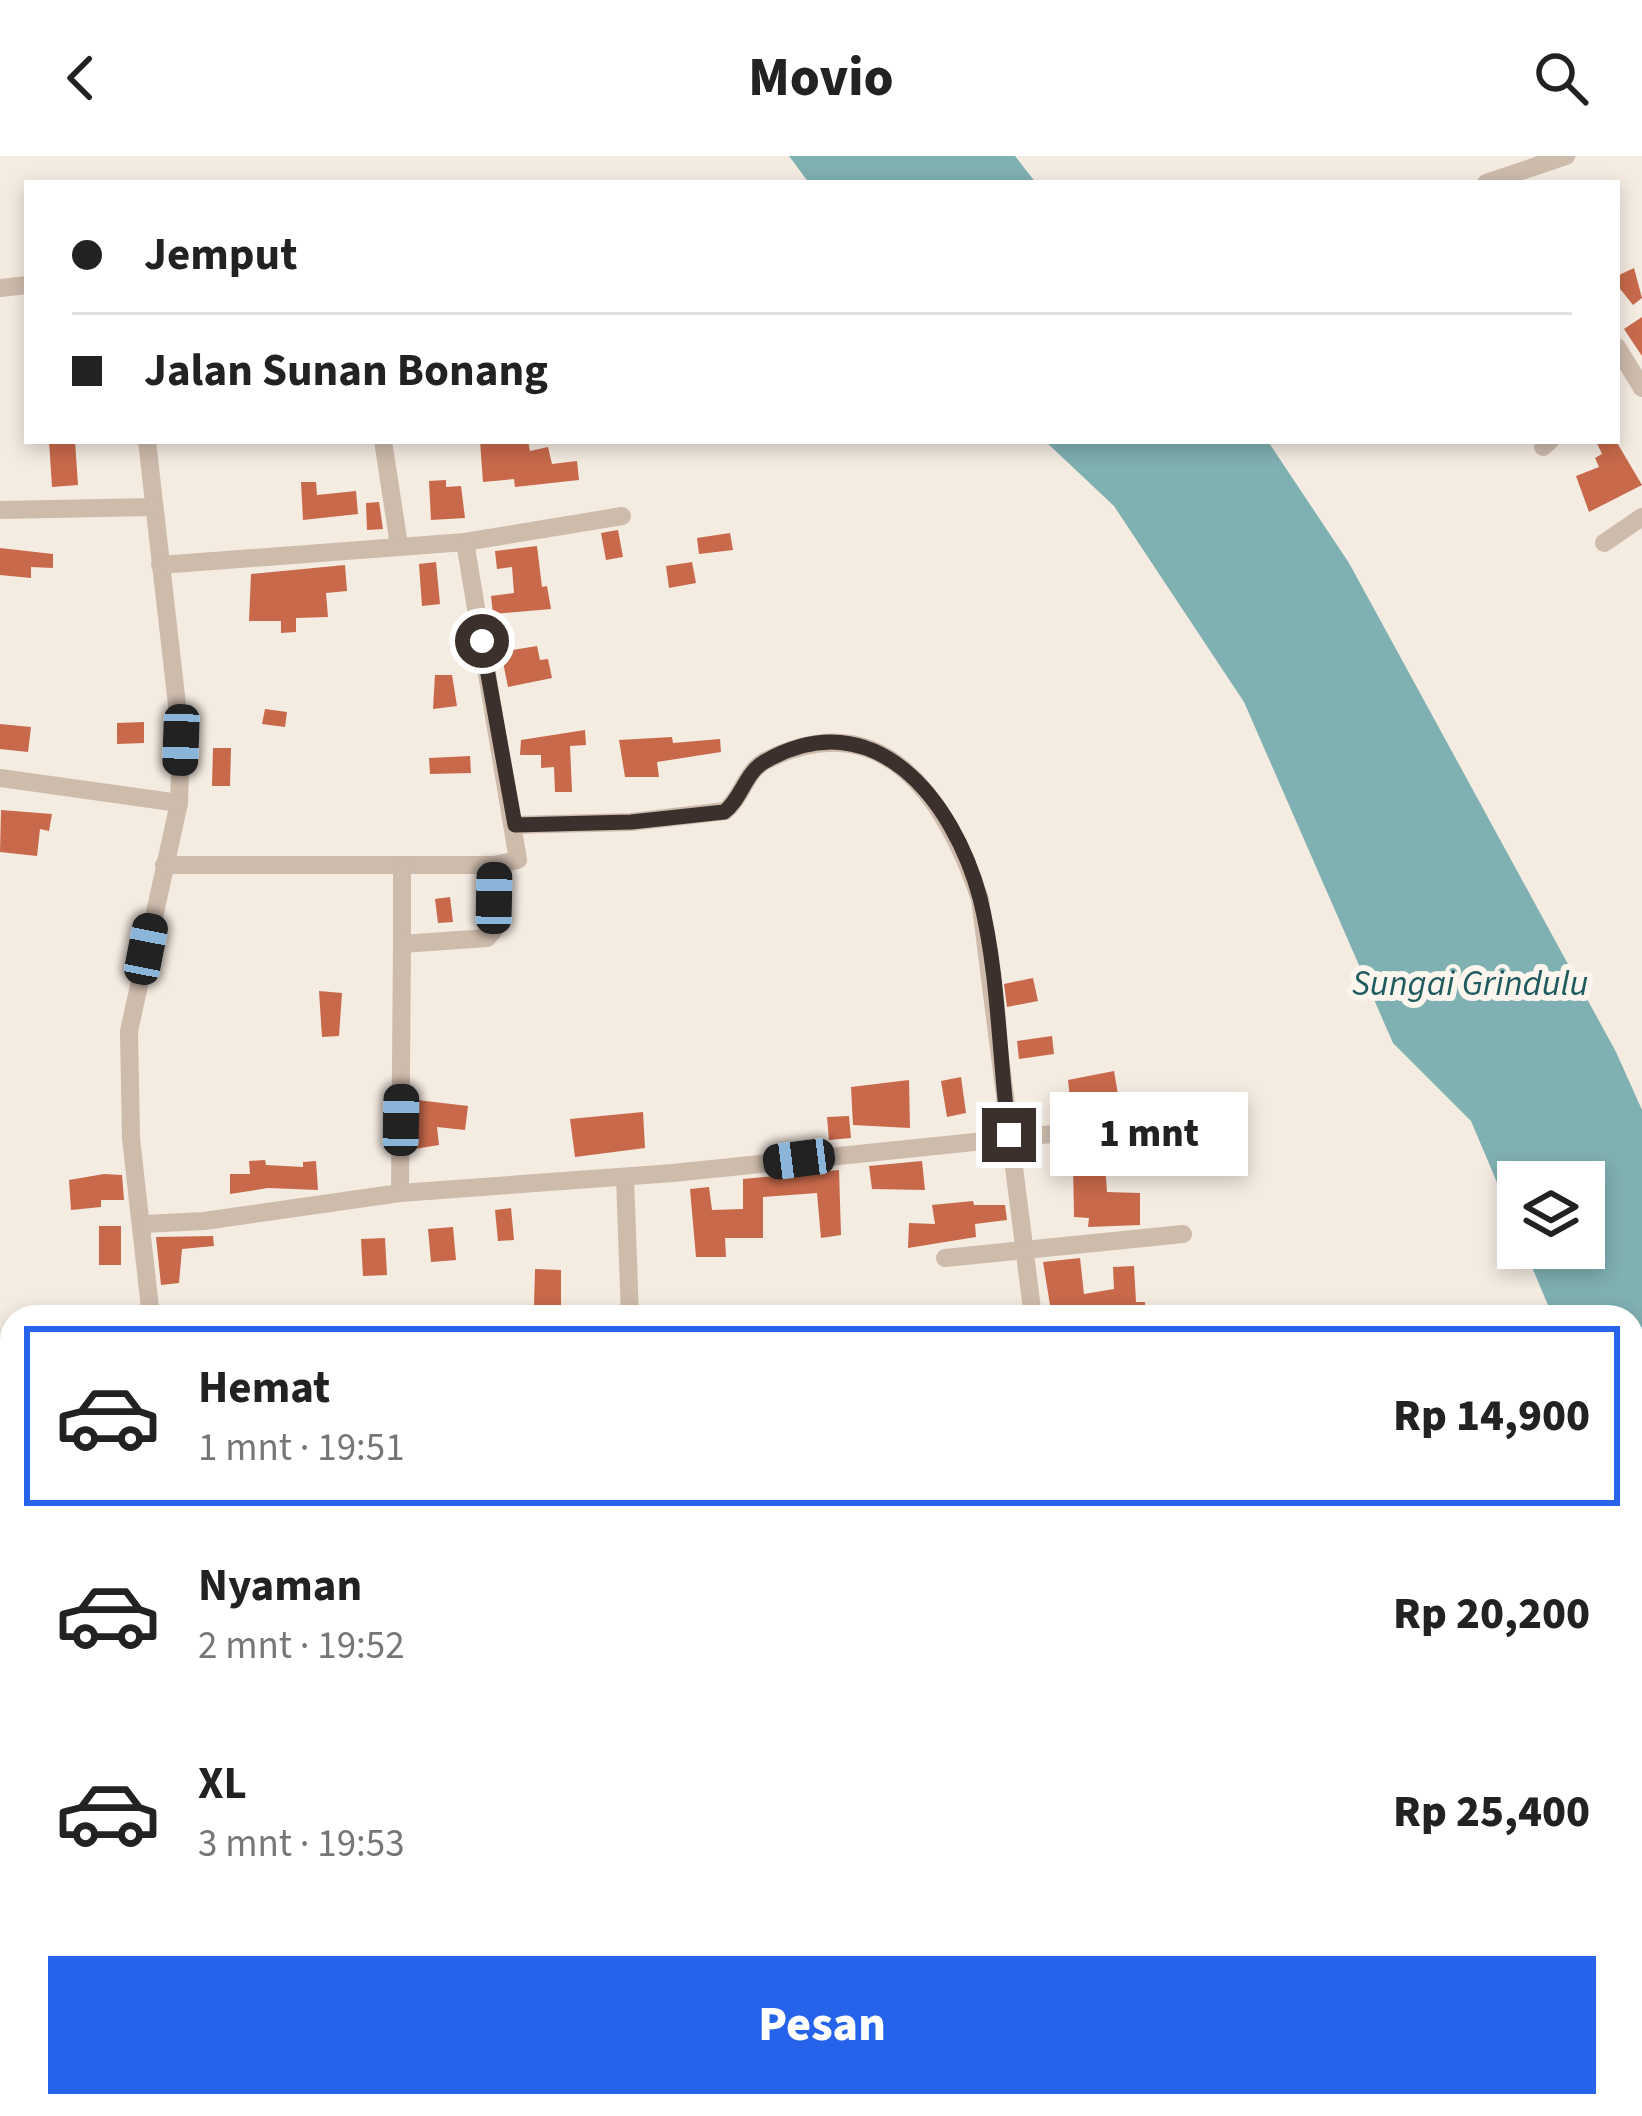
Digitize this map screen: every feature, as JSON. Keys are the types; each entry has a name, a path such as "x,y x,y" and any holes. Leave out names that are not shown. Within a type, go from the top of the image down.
{"street":[{"path":"1496,180 1567,156"},
{"path":"147,444 181,740 179,803 130,1030 131,1138 150,1305"},
{"path":"382,444 399,545"},
{"path":"0,510 153,507"},
{"path":"160,566 465,542 622,516"},
{"path":"1604,543 1642,517"},
{"path":"164,865 494,865 518,860 465,542"},
{"path":"515,825 631,822 724,812 762,763 812,746 863,745 896,759 958,842 980,899 1032,1305"},
{"path":"0,778 179,803"},
{"path":"403,944 487,938 494,930 494,865"},
{"path":"400,1193 402,866"},
{"path":"143,1224 205,1221 400,1193 625,1177 1120,1127"},
{"path":"625,1177 630,1305"},
{"path":"945,1258 1183,1234"}],"water":[{"path":"789,156 1015,156 1034,180 807,180"},
{"name":"Sungai Grindulu","path":"1048,444 1270,444 1349,563 1616,1052 1642,1110 1642,1305 1548,1305 1533,1269 1605,1269 1605,1161 1497,1161 1497,1182 1471,1121 1393,1043 1244,702 1114,506"}],"building":[{"path":"1634,268 1642,298 1633,305 1620,289 1620,275"},
{"path":"1642,317 1642,356 1624,329"},
{"path":"49,444 75,444 78,485 52,487"},
{"path":"480,444 529,444 530,451 548,447 552,464 577,461 579,480 515,487 514,479 483,482"},
{"path":"1597,444 1618,444 1642,485 1589,512 1576,476 1599,467 1595,458 1602,454"},
{"path":"446,480 446,487 461,486 465,518 431,520 429,481"},
{"path":"301,482 316,482 317,495 356,491 358,514 303,520"},
{"path":"379,502 383,529 367,530 366,503"},
{"path":"618,530 623,557 606,560 601,533"},
{"path":"730,533 733,550 699,554 697,538"},
{"path":"537,546 542,587 547,586 551,609 493,614 491,596 514,593 512,567 497,569 495,551"},
{"path":"0,548 53,554 53,568 31,567 31,578 0,575"},
{"path":"436,562 440,604 422,606 419,564"},
{"path":"692,562 696,583 669,588 666,566"},
{"path":"345,565 347,591 326,593 328,617 296,618 296,632 281,633 281,621 249,621 251,574"},
{"path":"537,646 540,660 548,659 552,678 508,687 501,652"},
{"path":"435,675 452,675 457,706 433,709"},
{"path":"265,709 287,712 285,727 262,724"},
{"path":"144,722 144,743 117,744 117,723"},
{"path":"0,724 31,727 28,752 0,749"},
{"path":"585,730 586,745 570,746 572,792 555,792 554,767 541,768 541,755 520,755 521,740"},
{"path":"672,737 673,743 720,739 721,752 657,762 659,777 625,777 619,740"},
{"path":"213,748 231,748 230,786 212,786"},
{"path":"470,756 471,773 430,774 429,758"},
{"path":"1,810 52,814 49,831 40,829 37,856 0,852"},
{"path":"450,897 453,922 438,923 435,899"},
{"path":"1033,978 1038,1001 1007,1007 1004,984"},
{"path":"319,991 342,993 339,1036 322,1037"},
{"path":"1052,1036 1054,1054 1019,1059 1017,1041"},
{"path":"1114,1071 1120,1106 1102,1110 1100,1097 1070,1099 1068,1080"},
{"path":"961,1077 966,1113 947,1117 941,1081"},
{"path":"909,1080 910,1128 853,1125 851,1087"},
{"path":"417,1100 468,1106 465,1130 437,1127 439,1145 415,1149"},
{"path":"643,1112 645,1148 575,1157 570,1119"},
{"path":"849,1116 851,1138 829,1140 827,1117"},
{"path":"265,1160 266,1165 303,1167 303,1162 316,1161 318,1190 268,1188 230,1194 230,1174 250,1174 249,1161"},
{"path":"922,1161 925,1190 872,1189 869,1166"},
{"path":"1073,1163 1105,1163 1107,1192 1140,1193 1140,1225 1088,1227 1089,1218 1074,1217"},
{"path":"839,1170 841,1235 821,1238 817,1193 763,1197 763,1238 725,1238 726,1257 696,1257 690,1189 709,1187 712,1210 743,1209 743,1179"},
{"path":"122,1175 124,1200 101,1200 101,1207 71,1210 69,1180"},
{"path":"973,1201 974,1205 1005,1205 1007,1220 975,1224 976,1237 908,1248 909,1223 935,1224 932,1205"},
{"path":"511,1208 514,1240 498,1241 495,1210"},
{"path":"99,1226 121,1226 121,1265 99,1265"},
{"path":"453,1227 456,1260 431,1262 428,1229"},
{"path":"213,1236 214,1246 182,1249 179,1283 161,1285 156,1237"},
{"path":"385,1238 387,1275 363,1276 361,1239"},
{"path":"1080,1258 1084,1294 1114,1289 1113,1267 1134,1266 1136,1302 1145,1305 1050,1305 1043,1262"},
{"path":"535,1269 561,1270 561,1305 534,1305"}],"route":[{"path":"482,641 515,825 631,822 724,812 762,763 812,746 863,745 896,759 958,842 980,899 1009,1135"}]}
